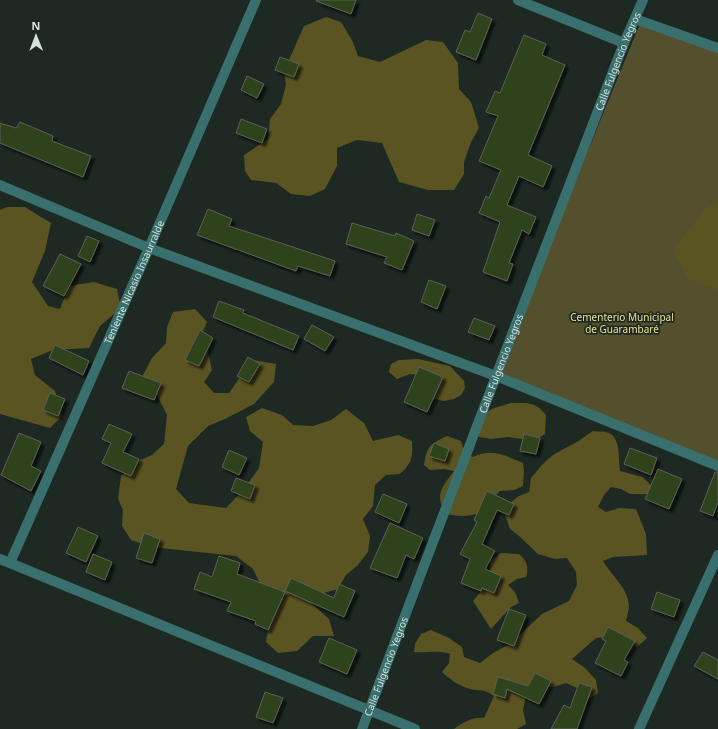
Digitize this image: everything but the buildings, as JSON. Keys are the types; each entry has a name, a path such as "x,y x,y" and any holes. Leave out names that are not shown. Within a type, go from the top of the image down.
{"street":[{"name":"Teniente Nicasio Insaurralde","path":"5,561 149,248 256,0"},
{"path":"518,0 624,43"},
{"name":"Calle Fulgencio Yegros","path":"362,729 624,43 643,0"},
{"path":"635,19 718,48"},
{"path":"0,185 149,248 496,376 718,466"},
{"path":"639,729 718,555"},
{"path":"5,561 415,729"}],"green space":[{"name":"Cementerio Municipal de Guarambaré","path":"641,21 718,48 718,466 496,376"}],"shaded area":[{"path":"326,17 341,22 353,42 358,56 380,62 426,40 443,42 458,63 459,89 471,102 479,128 471,142 464,162 464,174 454,190 428,190 399,182 382,143 357,140 337,148 337,166 325,189 310,196 291,194 276,183 251,180 245,171 244,155 268,139 270,119 281,104 286,85 284,71 304,26"},
{"path":"718,202 718,290 688,279 673,250 706,208"},
{"path":"7,207 25,207 51,223 45,251 32,282 48,306 60,309 69,286 94,282 117,289 121,308 100,326 89,348 53,350 31,359 35,375 55,391 62,416 50,428 0,414 0,210"},
{"path":"195,309 207,322 200,338 207,348 212,370 204,382 214,393 229,393 252,360 276,364 274,382 254,404 208,426 188,446 176,489 189,503 226,508 243,490 259,468 263,442 250,431 246,417 262,408 282,415 293,425 313,426 331,420 346,409 364,423 373,441 398,435 412,441 412,456 407,466 400,474 386,475 375,485 373,506 363,519 370,536 368,552 358,565 346,575 338,589 320,594 311,603 329,619 334,636 313,636 297,651 278,653 266,642 271,614 265,594 253,569 236,556 151,547 131,540 122,526 123,510 118,499 121,476 133,463 152,455 164,444 167,415 157,395 142,377 152,358 166,343 167,327 173,312"},
{"path":"418,359 450,366 464,381 465,388 461,395 454,399 444,401 434,399 420,375 410,374 397,379 389,372 391,364 399,360"},
{"path":"511,403 531,404 542,410 546,415 545,434 536,440 508,437 491,439 479,437 476,427 483,416 494,408"},
{"path":"593,431 606,432 615,438 618,448 620,471 642,477 651,485 648,494 630,494 621,489 611,487 604,495 598,507 606,512 619,508 636,509 646,534 647,555 613,557 603,561 622,587 628,599 629,607 626,621 638,628 647,638 637,647 616,636 596,638 572,659 584,667 596,680 598,693 588,699 579,689 566,683 553,687 536,687 527,690 523,710 526,724 517,729 454,729 468,720 484,718 494,696 485,691 470,689 463,686 442,672 449,663 450,654 436,652 414,652 415,644 421,634 431,630 449,638 462,647 464,657 480,663 493,653 510,644 542,614 569,601 577,585 576,572 567,558 555,559 538,554 510,529 503,508 519,496 529,492 531,478 541,465 548,459"},
{"path":"447,436 461,441 465,454 473,457 480,454 492,453 504,455 523,463 523,486 514,490 500,491 484,510 474,515 457,516 446,514 440,502 440,496 443,487 454,471 444,469 430,470 424,465 426,454 430,446"},
{"path":"501,553 519,554 527,564 527,573 526,577 517,579 508,585 515,592 519,603 511,607 491,629 473,601 481,592 486,583 490,568 490,561"}]}
